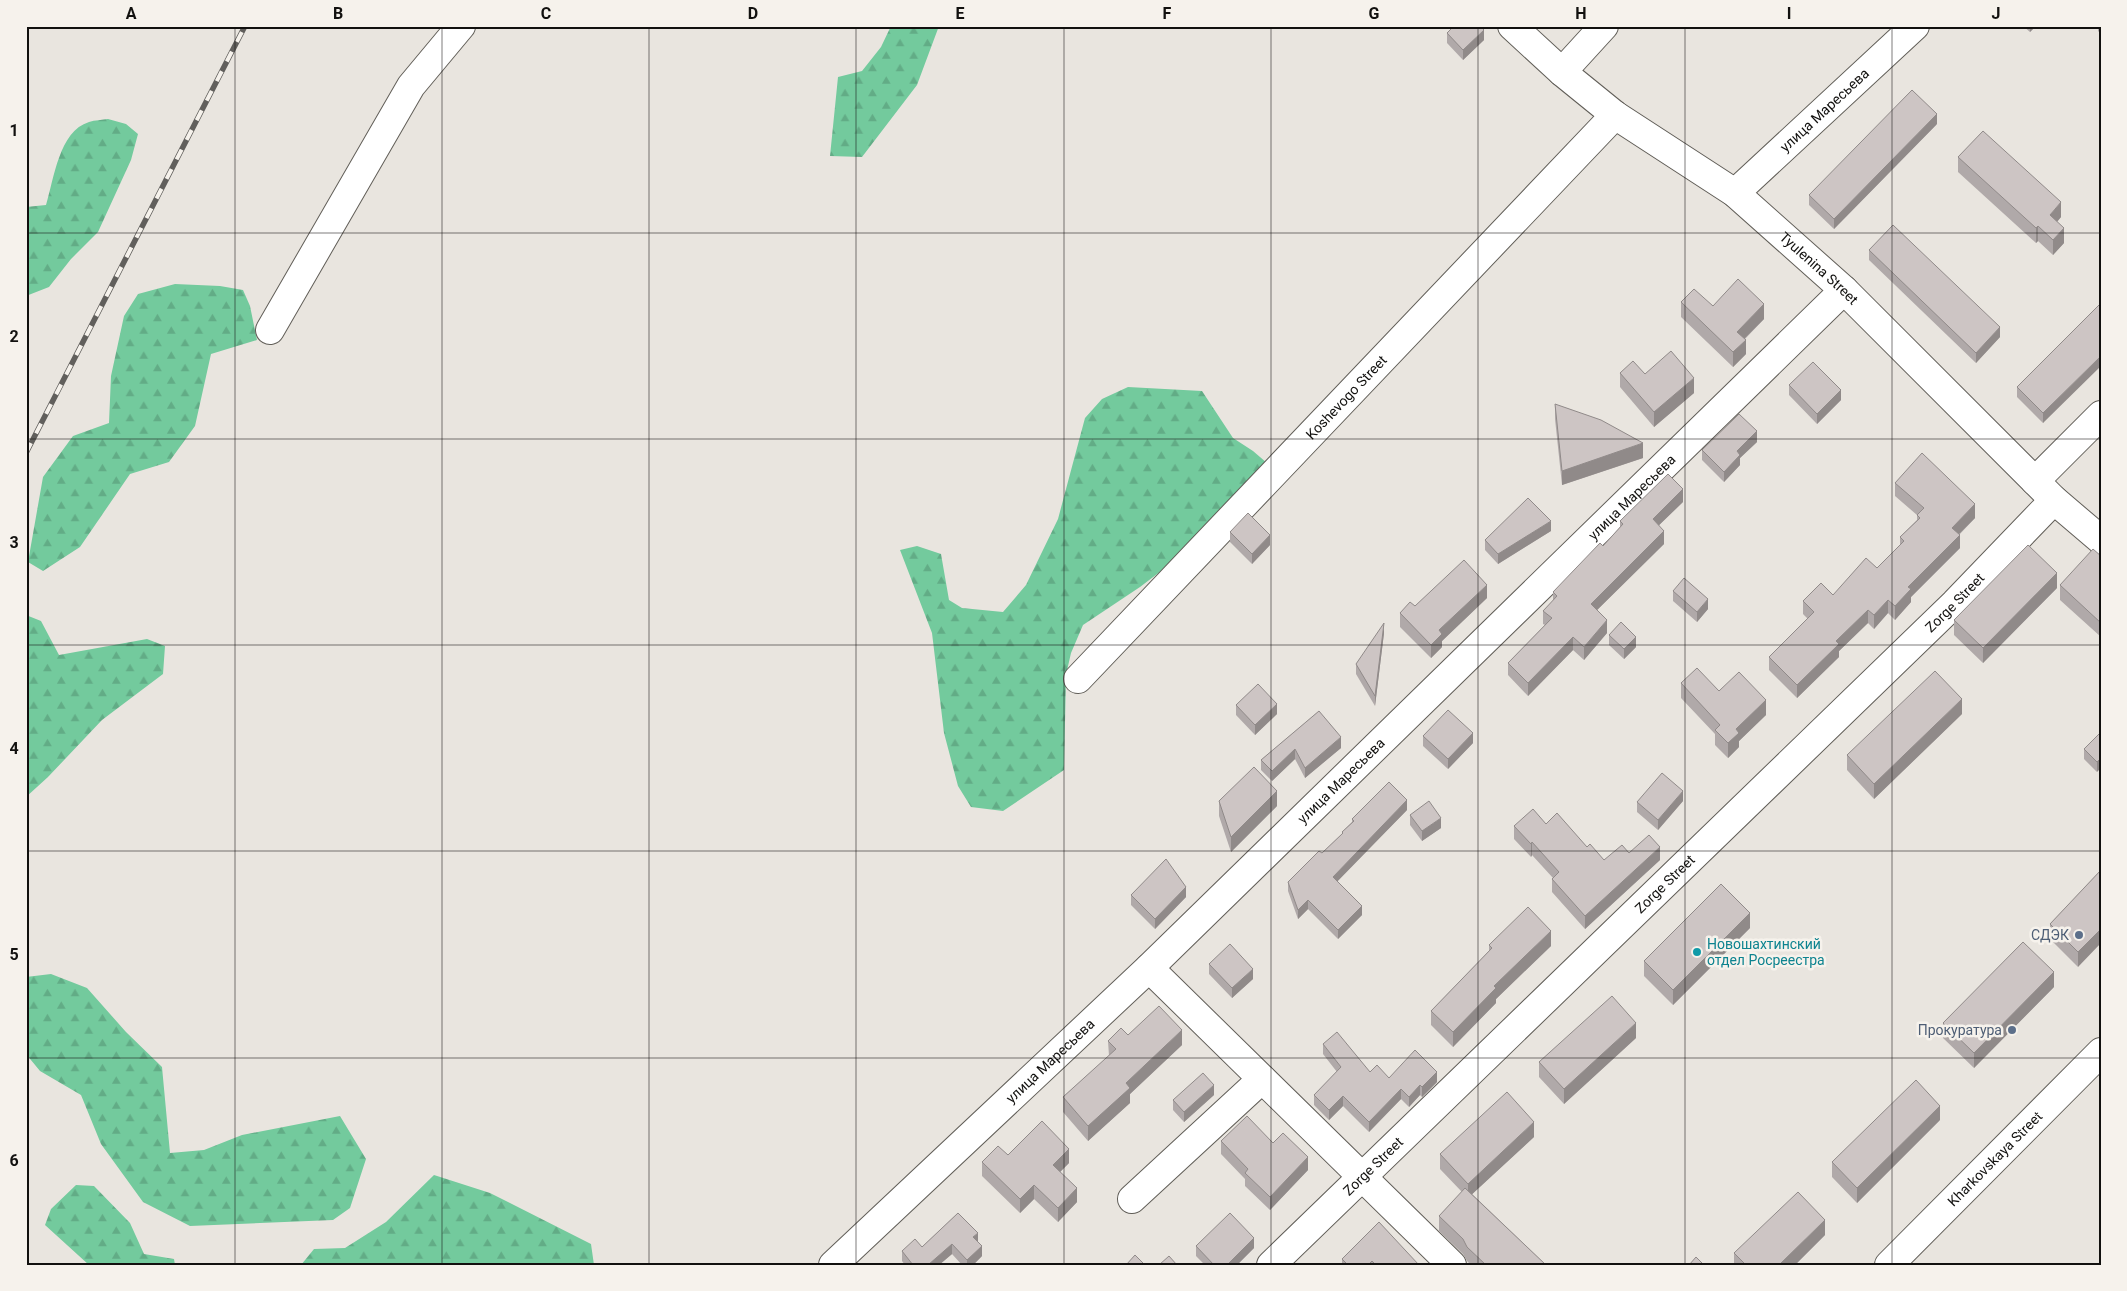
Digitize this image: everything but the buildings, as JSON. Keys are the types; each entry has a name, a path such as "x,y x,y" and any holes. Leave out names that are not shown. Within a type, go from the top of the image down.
{"main road":[{"path":"270,330 412,86 461,26"},
{"name":"Tyulenina Street","path":"1512,26 1562,72 1615,115 1735,193 1844,290 2045,491 2101,540"},
{"path":"1562,72 1604,26"},
{"name":"улица Маресьева","path":"1735,193 1915,26"},
{"name":"Koshevogo Street","path":"1078,679 1615,115"},
{"name":"улица Маресьева","path":"833,1265 1148,968 1844,290"},
{"name":"Zorge Street","path":"1271,1265 1954,604 2045,491 2101,415"},
{"path":"1148,968 1452,1265"},
{"name":"Kharkovskaya Street","path":"1889,1265 2101,1052"},
{"path":"1132,1199 1262,1079"}],"green space":[{"path":"891,26 939,26 917,85 862,157 830,156 838,77 862,71 881,47"},
{"path":"108,119 126,124 138,134 131,160 98,232 71,259 49,287 26,296 26,207 46,205 59,157 71,135 79,127 89,122"},
{"path":"175,284 220,286 243,290 250,306 257,340 211,354 195,426 169,462 130,474 80,547 43,571 28,562 43,477 73,436 109,423 111,376 124,316 138,294"},
{"path":"1128,387 1202,391 1233,438 1267,463 1190,549 1140,587 1083,625 1071,653 1066,675 1064,770 1003,811 971,807 958,786 944,733 932,633 900,550 917,546 941,554 949,600 962,608 1003,612 1026,585 1058,519 1085,418 1102,399"},
{"path":"26,615 41,621 59,655 147,639 165,646 163,674 102,720 48,777 26,797"},
{"path":"51,974 87,988 126,1032 162,1067 170,1153 204,1150 242,1135 340,1116 366,1159 350,1208 333,1220 190,1226 143,1202 101,1144 81,1095 40,1071 26,1054 26,977"},
{"path":"434,1175 490,1193 591,1244 594,1265 301,1265 314,1249 345,1248 386,1222"},
{"path":"76,1185 94,1186 130,1223 144,1254 174,1259 175,1265 89,1265 45,1225 51,1209"}],"railway":[{"path":"26,453 245,26"}],"place":[{"name":"СДЭК","path":"2079,935"},
{"name":"Новошахтинский отдел Росреестра","path":"1697,952"},
{"name":"Прокуратура","path":"2012,1030"}]}
